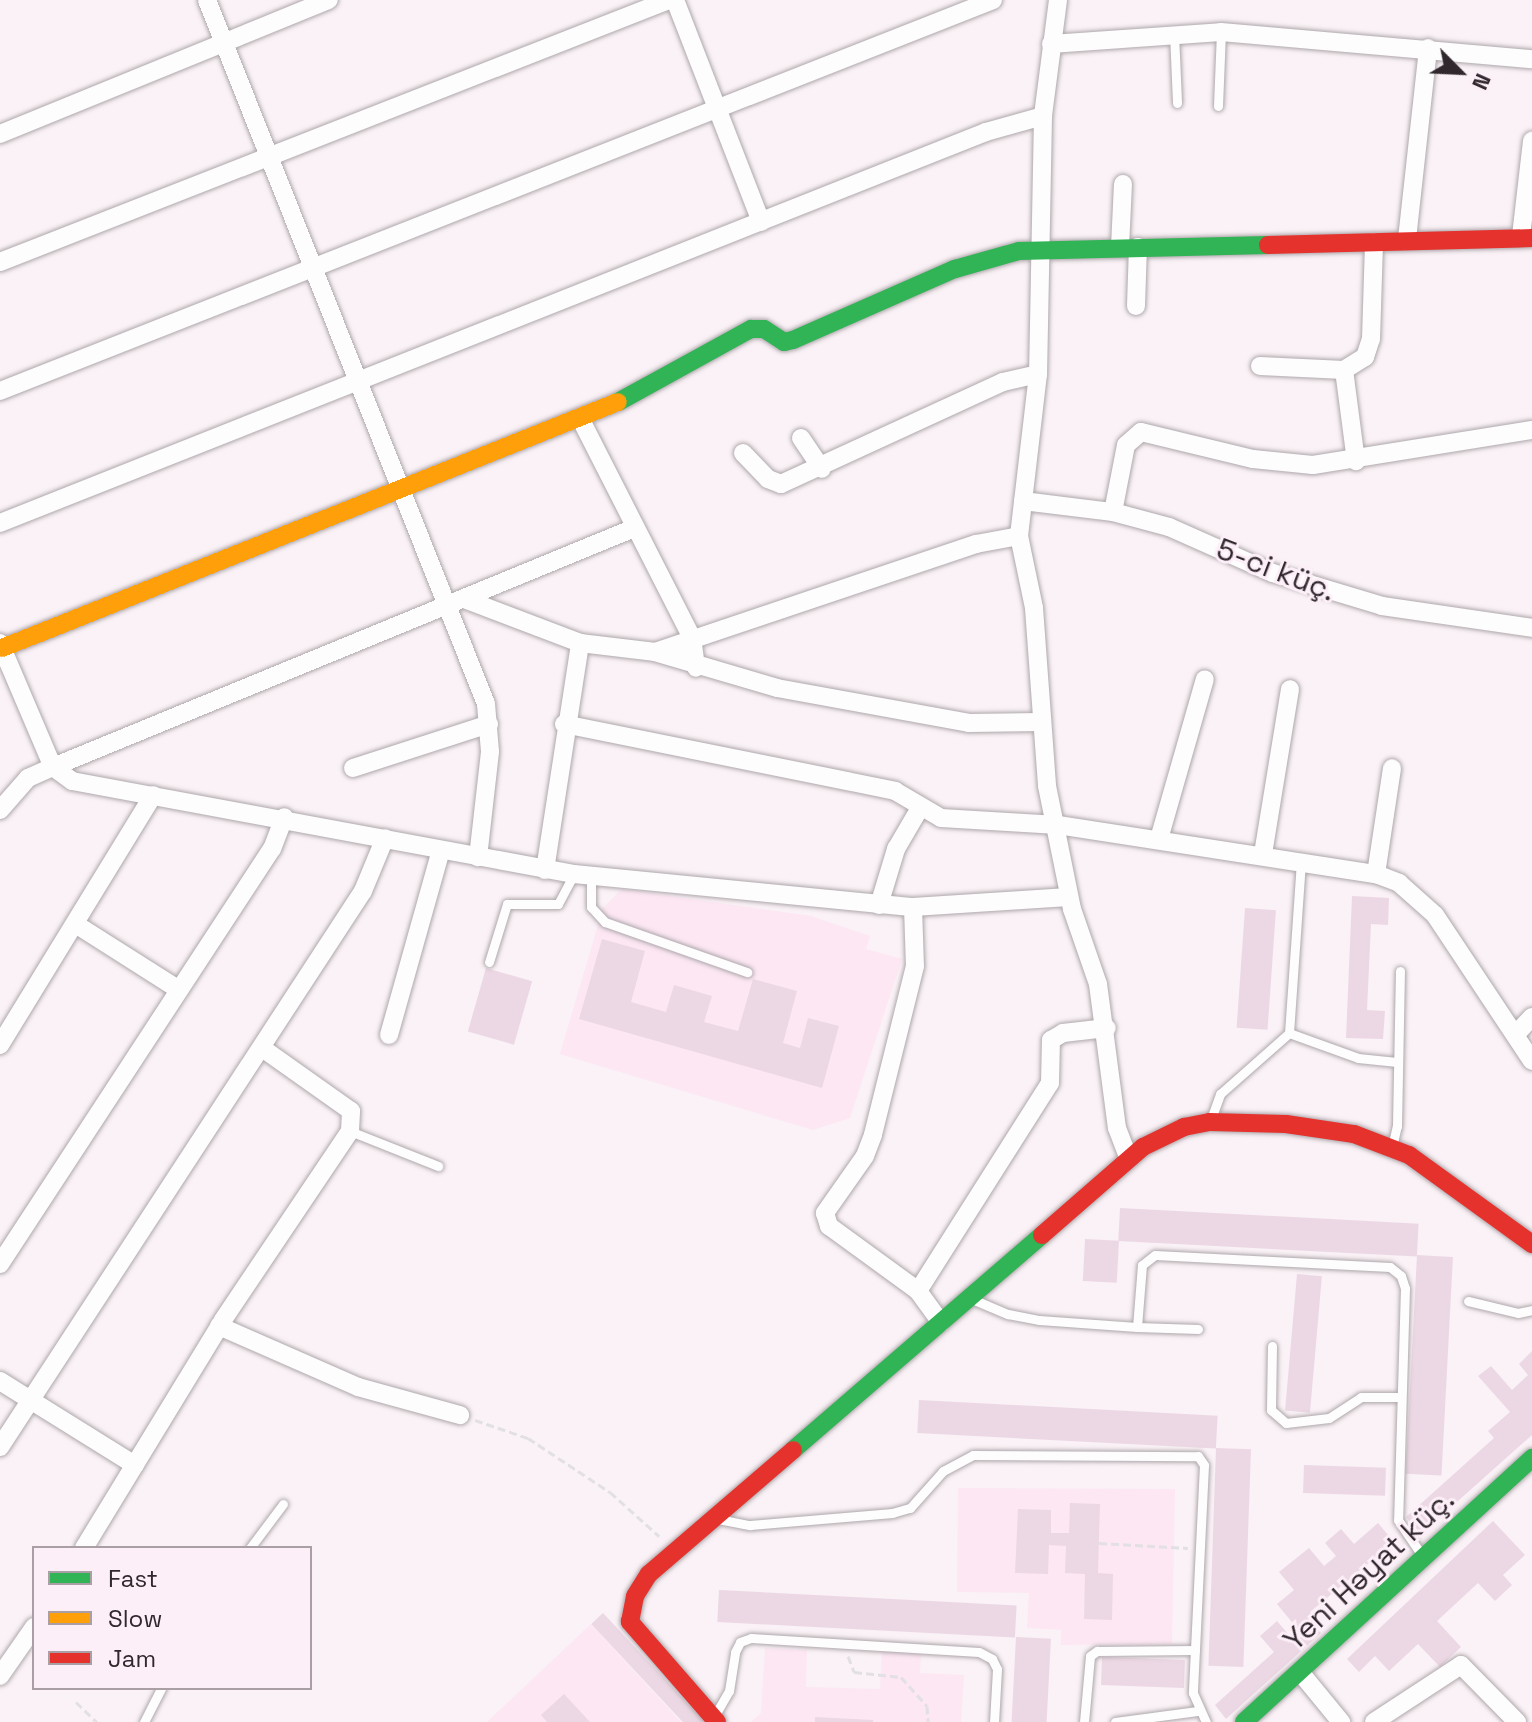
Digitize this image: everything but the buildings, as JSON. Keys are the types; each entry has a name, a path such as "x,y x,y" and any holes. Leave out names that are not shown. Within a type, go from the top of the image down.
{"street":[{"path":"207,0 266,156 315,263 489,724 478,857"},
{"path":"0,134 329,0"},
{"path":"0,262 669,0"},
{"path":"675,0 761,222"},
{"path":"0,391 315,263 716,111 993,0"},
{"path":"1058,0 1043,116 1038,374 1019,536 1034,608 1047,786 1058,825 1069,897 1094,963 1107,1028 1115,1118 1128,1157"},
{"path":"1051,44 1221,32 1532,59"},
{"path":"1407,239 1428,48"},
{"path":"0,523 986,132 1043,116"},
{"path":"1069,897 913,907 582,875 284,817 72,781 53,767 1,645 581,420 670,377 751,329 764,329 784,342 793,340 955,269 1042,248 1527,237 1532,141"},
{"path":"1123,184 1136,306"},
{"path":"1260,366 1344,370 1365,357 1371,339 1374,242"},
{"path":"1344,370 1356,461"},
{"path":"743,453 768,479 781,484 822,469 1003,382 1038,374"},
{"path":"581,420 632,529 692,638 696,668"},
{"path":"1113,512 1126,445 1141,432 1253,459 1313,465 1356,461 1532,430"},
{"path":"801,438 822,469"},
{"name":"5-ci küç.","path":"1023,501 1113,512 1169,527 1324,590 1382,606 1532,628"},
{"path":"0,810 6,791 28,778 467,600 632,529"},
{"path":"655,652 976,544 1019,536"},
{"path":"467,600 580,643 655,652 696,668 969,723 1041,722"},
{"path":"545,870 564,724 580,643"},
{"path":"1159,839 1205,679"},
{"path":"1263,854 1290,689"},
{"path":"353,768 489,724"},
{"path":"564,724 895,791 941,818 1058,825 1263,854 1376,874 1399,883 1435,915 1517,1033 1532,1061"},
{"path":"1376,874 1392,768"},
{"path":"0,1045 77,925 153,795"},
{"path":"879,905 896,849 920,808"},
{"path":"0,1264 272,849 284,817"},
{"path":"0,1447 363,891 385,838"},
{"path":"389,1035 441,850"},
{"path":"913,907 915,966 873,1135 865,1156 831,1199 825,1213 829,1226 918,1291 941,1323"},
{"path":"77,925 178,989"},
{"path":"1517,1033 1532,1017"},
{"path":"918,1291 1050,1083 1051,1040 1063,1033 1107,1028"},
{"path":"85,1546 219,1326 350,1131 351,1111 262,1048"},
{"path":"715,1720 630,1622 635,1596 674,1549 711,1516 971,1298 1128,1157 1162,1136 1210,1122 1327,1130 1392,1147 1532,1244"},
{"path":"219,1326 358,1387 460,1415"},
{"path":"0,1381 135,1465"},
{"name":"Yeni Həyat küç.","path":"1244,1722 1532,1458"},
{"path":"0,1676 32,1630"},
{"path":"1374,1722 1461,1665 1517,1722"},
{"path":"1300,1672 1341,1722"}],"lane":[{"path":"1218,106 1221,32"},
{"path":"1174,33 1177,103"},
{"path":"1210,1122 1220,1094 1289,1033 1301,861"},
{"path":"489,962 507,904 558,904 582,875"},
{"path":"582,875 591,907 605,922 747,972"},
{"path":"1392,1147 1397,1126 1400,971"},
{"path":"1289,1033 1358,1058 1397,1062"},
{"path":"350,1131 438,1166"},
{"path":"1137,1327 1142,1265 1155,1255 1382,1264 1401,1276 1405,1288 1398,1520 1423,1557"},
{"path":"971,1298 1008,1314 1039,1320 1198,1329"},
{"path":"1468,1301 1518,1313 1532,1310"},
{"path":"1272,1346 1271,1410 1286,1423 1329,1418 1361,1397 1400,1397"},
{"path":"711,1516 750,1525 892,1513 910,1508 943,1471 973,1455 1198,1456 1204,1465 1195,1650 1197,1711 1206,1722"},
{"path":"252,1546 283,1504"},
{"path":"715,1720 724,1704 740,1642 751,1638 979,1652 992,1659 997,1669 994,1722"},
{"path":"1084,1722 1090,1656 1097,1651 1195,1650"},
{"path":"144,1722 160,1690"},
{"path":"1115,1722 1197,1711"}],"path":[{"path":"460,1415 528,1438 610,1492 674,1549"},
{"path":"1099,1543 1200,1549"},
{"path":"849,1644 849,1667 901,1677 927,1706 928,1722"},
{"path":"76,1702 97,1722"}],"shaded area":[{"path":"622,889 811,916 870,936 866,949 902,959 850,1118 813,1130 560,1054 603,908"},
{"path":"958,1488 1175,1489 1172,1644 1061,1645 1061,1630 1027,1628 1029,1593 957,1592"},
{"path":"591,1624 681,1722 487,1722"},
{"path":"765,1648 807,1650 806,1687 880,1689 882,1651 921,1653 920,1673 964,1675 961,1722 751,1722 761,1713"}],"traffic: fast":[{"path":"618,402 751,329 764,329 784,342 793,340 955,269 1019,251 1268,245"},
{"path":"793,1450 1042,1235"},
{"path":"1244,1722 1532,1458"}],"traffic: slow":[{"path":"2,648 618,402"}],"traffic: jam":[{"path":"1268,245 1532,238"},
{"path":"1042,1235 1143,1147 1184,1127 1210,1122 1286,1124 1354,1134 1409,1155 1532,1244"},
{"path":"717,1722 630,1622 635,1596 649,1574 793,1450"}]}
